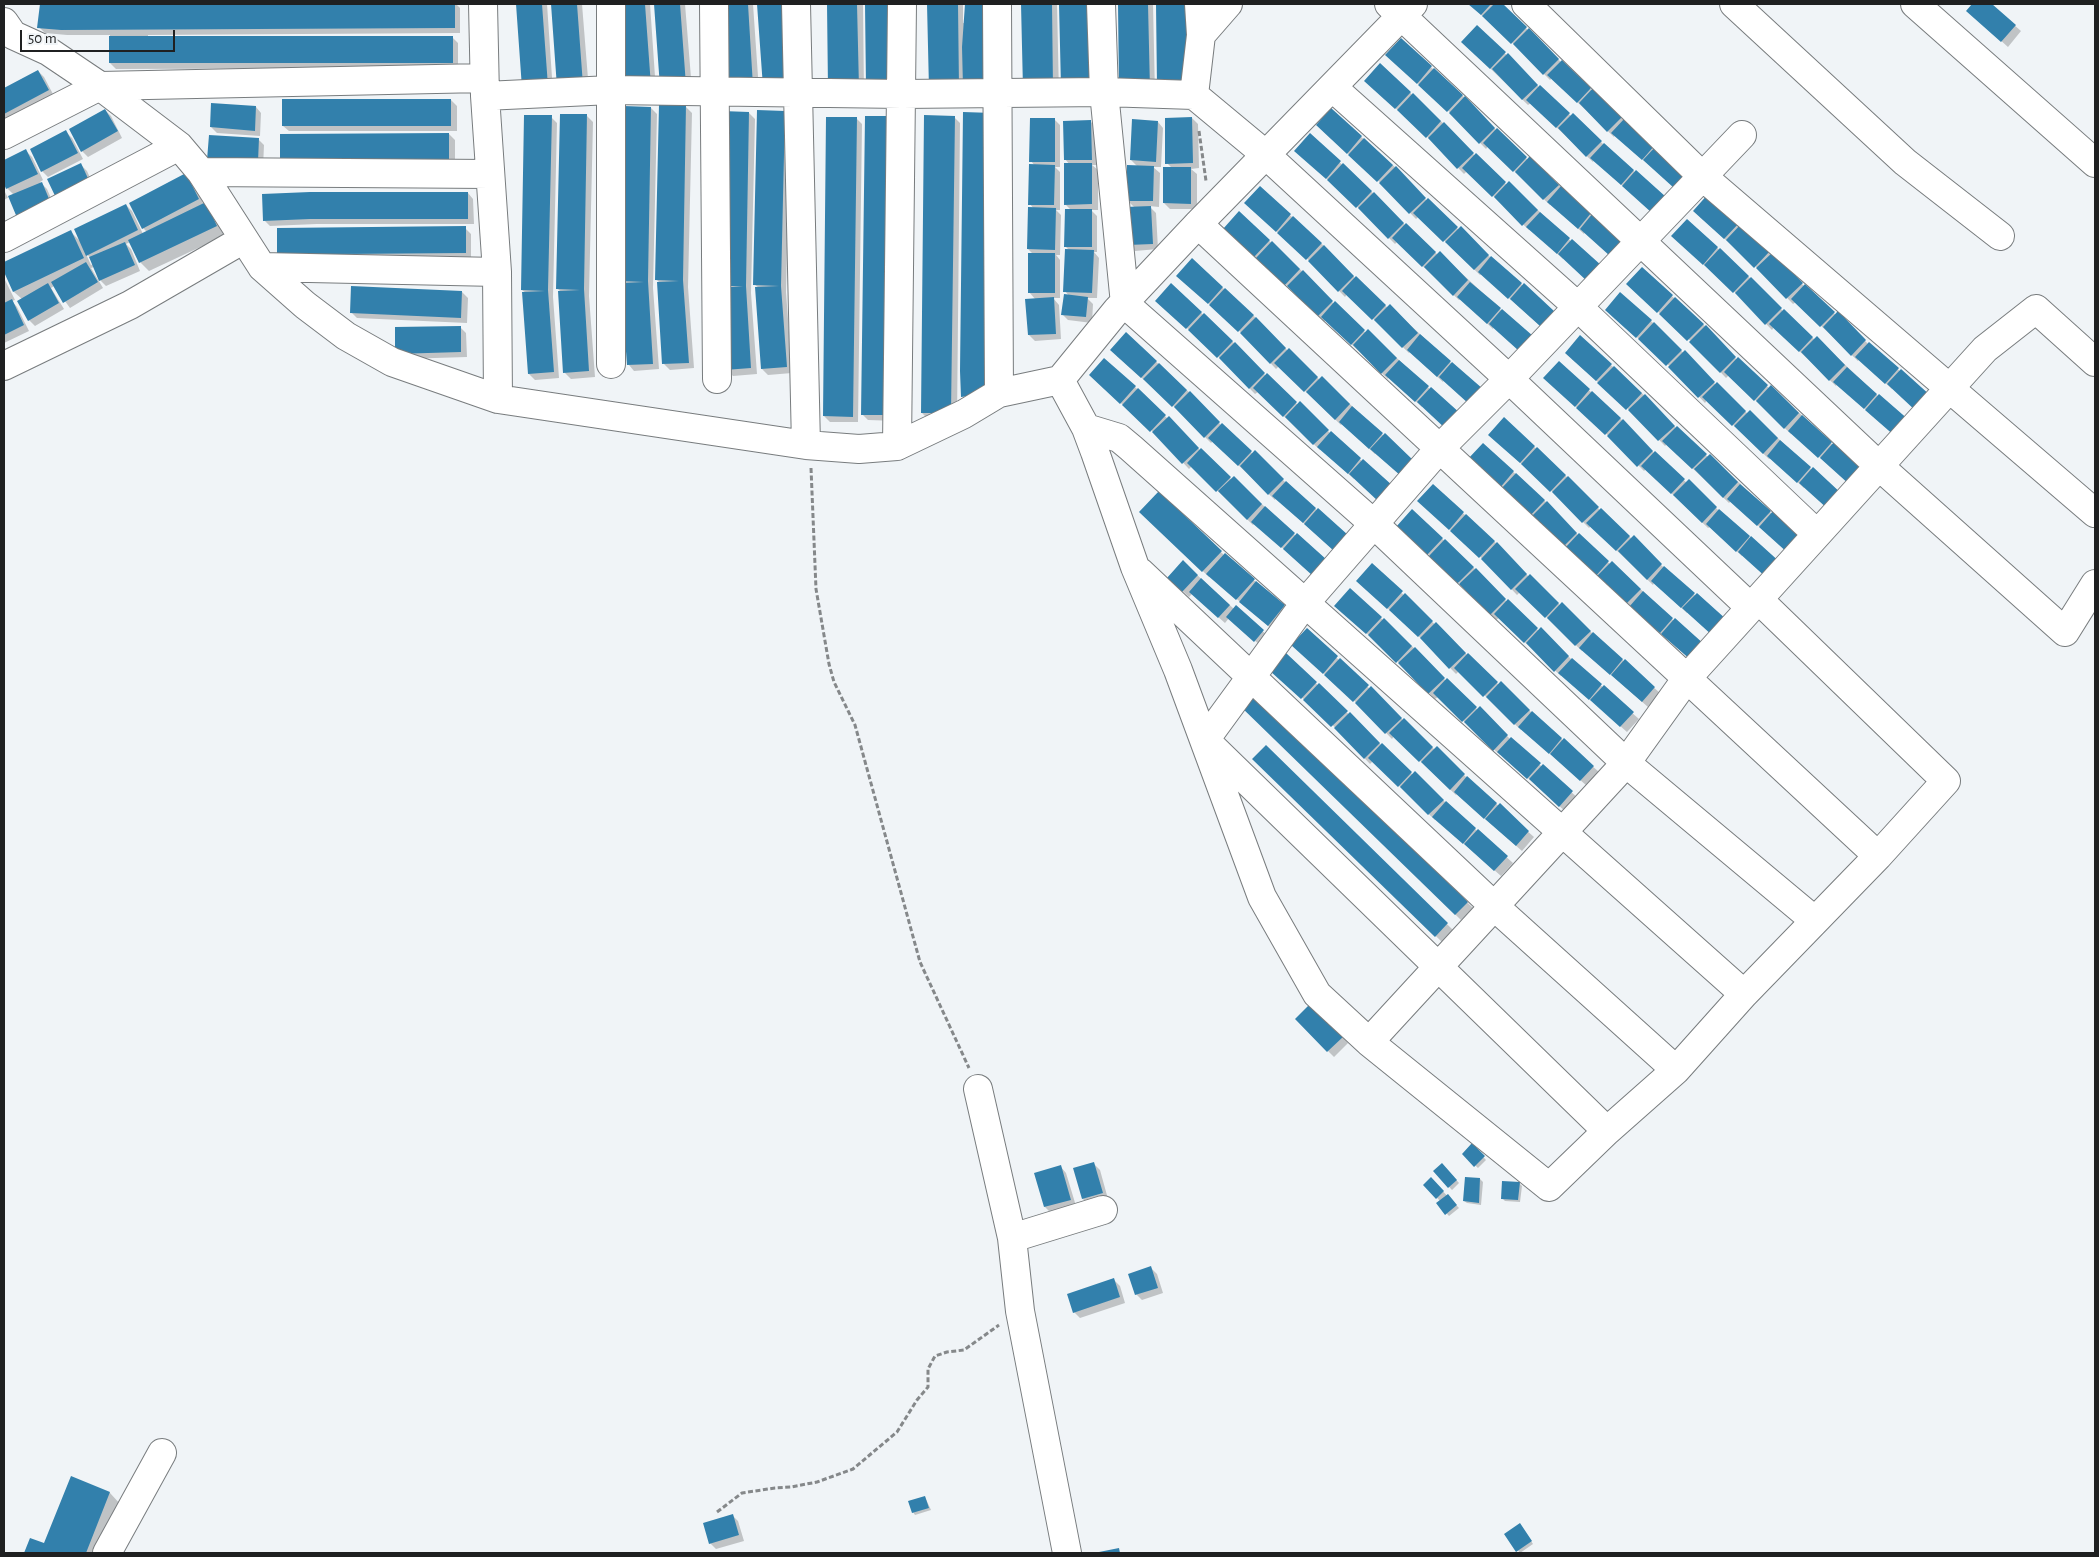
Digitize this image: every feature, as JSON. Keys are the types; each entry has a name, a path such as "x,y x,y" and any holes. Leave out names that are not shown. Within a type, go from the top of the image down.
{"street":[{"path":"483,4 484,87 497,272 498,399"},
{"path":"611,4 611,364"},
{"path":"714,4 717,379"},
{"path":"796,4 806,445"},
{"path":"897,446 902,4"},
{"path":"997,4 999,393"},
{"path":"1101,4 1104,92 1124,304 1374,524 1626,763 1814,920"},
{"path":"1194,95 1201,35 1199,4"},
{"path":"1201,35 1228,4"},
{"path":"1526,4 1702,176 2095,513"},
{"path":"1734,4 1905,162 2000,236"},
{"path":"1915,4 2095,163"},
{"path":"7,32 48,51 100,86 179,146 201,172 262,267 305,305 346,336 384,358 498,399 806,445 859,449 897,446 964,414 999,393 1060,380 1117,310 1265,154 1332,87 1401,8 1640,240 1879,466 2066,632 2095,584"},
{"path":"4,135 100,86 484,87 902,94 1104,92 1194,95 1265,154 1946,781 1878,856 1744,994 1676,1070 1606,1131 1549,1187 1369,1042 1317,994 1262,897 1204,740 1135,567 1086,428 1060,380"},
{"path":"1332,87 1577,306 1817,534"},
{"path":"1204,740 1305,604 1440,448 1509,379 1742,135"},
{"path":"4,238 179,146"},
{"path":"201,172 490,174"},
{"path":"1204,218 1440,448 1878,856"},
{"path":"4,366 130,305 244,239"},
{"path":"262,267 497,272"},
{"path":"1369,1042 1626,763 1687,678 1985,349 2036,309 2095,362"},
{"path":"1086,428 1119,438 1125,442 1744,994"},
{"path":"1135,567 1494,906 1676,1070"},
{"path":"1204,740 1606,1131"},
{"path":"978,1089 1012,1238 1020,1311 1067,1553"},
{"path":"1012,1238 1103,1210"},
{"path":"107,1553 162,1453"}],"path":[{"path":"1194,95 1204,218"},
{"path":"806,445 813,482 817,598 828,664 834,682 855,725 920,962 978,1089"},
{"path":"717,1512 742,1493 817,1482 853,1469 897,1432 917,1400 928,1387 928,1369 935,1356 964,1350 1020,1311"}],"building":[{"path":"40,4 455,4 455,28 61,30 37,28"},
{"path":"516,4 542,4 548,86 522,88"},
{"path":"551,4 577,4 583,85 557,87"},
{"path":"619,4 645,4 651,86 625,88"},
{"path":"654,4 680,4 686,85 660,87"},
{"path":"722,4 748,4 753,86 728,88"},
{"path":"757,4 783,4 789,85 763,87"},
{"path":"827,4 857,4 859,88 828,89"},
{"path":"865,4 895,4 897,86 866,87"},
{"path":"927,4 958,4 959,88 929,89"},
{"path":"965,4 994,4 993,86 963,87 962,47"},
{"path":"1021,4 1052,4 1053,88 1023,89"},
{"path":"1059,4 1090,4 1091,86 1061,87"},
{"path":"1118,4 1148,4 1150,89 1119,89"},
{"path":"1156,4 1186,4 1188,86 1157,86"},
{"path":"1468,4 1491,4 1481,15"},
{"path":"1494,4 1503,4 1527,27 1511,44 1482,16"},
{"path":"1972,4 1992,4 2016,25 2001,42 1966,11"},
{"path":"1477,25 1506,52 1490,69 1461,42"},
{"path":"1529,28 1559,59 1543,75 1513,44"},
{"path":"109,36 453,36 453,63 109,63"},
{"path":"1401,38 1432,66 1417,84 1385,55"},
{"path":"1508,53 1538,85 1522,100 1492,69"},
{"path":"1562,60 1591,88 1577,103 1547,75"},
{"path":"1380,63 1411,92 1395,109 1364,81"},
{"path":"1434,68 1463,95 1447,112 1418,85"},
{"path":"38,70 49,90 4,114 4,88"},
{"path":"1540,85 1570,113 1556,128 1526,100"},
{"path":"1594,87 1623,116 1607,132 1579,103"},
{"path":"1413,93 1441,121 1426,138 1397,110"},
{"path":"1465,96 1495,128 1479,144 1449,113"},
{"path":"282,99 451,99 451,126 282,126"},
{"path":"211,103 256,106 255,131 210,127"},
{"path":"659,105 686,105 683,280 689,363 662,364 657,282 679,281 655,280"},
{"path":"624,106 651,107 648,281 653,364 627,365 621,283 644,282 620,281"},
{"path":"1331,108 1362,136 1347,154 1316,125"},
{"path":"105,109 118,131 81,152 69,129"},
{"path":"757,110 785,111 781,286 787,367 761,369 755,287 779,286 753,285"},
{"path":"722,111 749,112 746,286 751,368 725,370 720,288 743,286 718,286"},
{"path":"963,112 993,113 992,393 961,397 960,371"},
{"path":"1573,113 1602,141 1586,157 1558,128"},
{"path":"560,114 587,114 584,289 589,371 563,373 558,291 580,290 556,289"},
{"path":"524,115 552,115 548,290 554,372 528,374 522,292 545,291 521,290"},
{"path":"924,115 955,116 951,413 921,413"},
{"path":"865,116 895,116 891,415 861,415"},
{"path":"826,117 857,117 853,417 823,416"},
{"path":"1192,117 1193,163 1165,164 1165,118"},
{"path":"1030,118 1055,118 1055,162 1029,162"},
{"path":"1625,118 1655,145 1642,160 1611,133"},
{"path":"1132,119 1158,121 1156,162 1130,160"},
{"path":"1091,120 1092,160 1064,160 1063,121"},
{"path":"1444,122 1474,153 1457,169 1428,138"},
{"path":"1497,128 1527,157 1513,172 1483,143"},
{"path":"66,130 78,153 41,172 30,149"},
{"path":"449,133 449,160 280,160 280,134"},
{"path":"1310,133 1341,161 1326,179 1294,151"},
{"path":"209,135 259,138 258,162 207,160"},
{"path":"1364,138 1393,165 1377,182 1348,155"},
{"path":"1604,143 1634,170 1621,185 1590,158"},
{"path":"1657,145 1688,172 1674,188 1643,160"},
{"path":"26,149 38,174 6,189 4,184 4,160"},
{"path":"1476,153 1506,182 1492,197 1462,168"},
{"path":"1530,156 1559,185 1543,200 1515,172"},
{"path":"81,163 91,185 57,200 47,179"},
{"path":"1064,163 1092,163 1092,204 1064,205"},
{"path":"1343,163 1372,191 1356,208 1327,180"},
{"path":"1029,164 1055,165 1054,205 1028,205"},
{"path":"1127,165 1154,166 1153,201 1126,201"},
{"path":"1396,166 1426,198 1409,214 1379,183"},
{"path":"1163,167 1191,167 1191,204 1163,203"},
{"path":"1636,170 1666,197 1652,213 1622,186"},
{"path":"186,173 199,199 142,229 129,203"},
{"path":"1509,181 1538,210 1522,226 1494,197"},
{"path":"42,182 52,206 18,220 8,196"},
{"path":"1260,186 1291,214 1276,232 1244,203"},
{"path":"1561,186 1591,213 1578,229 1547,202"},
{"path":"310,192 468,192 468,219 310,219 263,221 262,194"},
{"path":"1374,192 1404,223 1388,239 1358,208"},
{"path":"1709,193 1740,222 1724,239 1693,211"},
{"path":"1428,198 1458,227 1443,242 1413,213"},
{"path":"206,202 217,226 139,263 128,240"},
{"path":"126,204 138,230 86,256 74,229"},
{"path":"1151,206 1153,244 1128,245 1125,207"},
{"path":"1028,207 1056,208 1055,250 1027,249"},
{"path":"1065,209 1092,209 1092,247 1064,247"},
{"path":"1239,211 1270,240 1254,257 1223,229"},
{"path":"1540,212 1570,238 1557,254 1526,227"},
{"path":"1593,213 1624,241 1610,256 1580,229"},
{"path":"1293,216 1322,243 1306,260 1277,233"},
{"path":"1687,219 1718,247 1703,265 1671,236"},
{"path":"1406,223 1436,252 1422,267 1392,238"},
{"path":"1742,223 1770,251 1754,268 1726,240"},
{"path":"466,226 466,253 341,254 277,258 277,228"},
{"path":"1461,226 1489,255 1474,270 1445,242"},
{"path":"71,230 84,258 13,292 4,272 4,262"},
{"path":"1572,239 1602,266 1588,282 1558,254"},
{"path":"1272,241 1300,269 1284,286 1256,258"},
{"path":"125,242 135,265 99,281 89,257"},
{"path":"1324,245 1354,276 1338,292 1308,261"},
{"path":"1720,248 1749,276 1733,293 1704,265"},
{"path":"1065,249 1094,250 1092,293 1063,292"},
{"path":"1440,251 1468,280 1453,296 1424,267"},
{"path":"1773,252 1803,283 1786,299 1756,268"},
{"path":"1028,253 1055,253 1055,293 1028,293"},
{"path":"1491,256 1522,283 1508,299 1478,272"},
{"path":"1192,258 1223,287 1208,304 1176,276"},
{"path":"86,262 98,282 63,303 51,282"},
{"path":"1642,267 1673,295 1657,313 1626,284"},
{"path":"1303,270 1333,301 1317,317 1287,286"},
{"path":"1356,276 1386,305 1372,320 1342,291"},
{"path":"1751,277 1782,308 1765,325 1735,293"},
{"path":"1470,282 1501,308 1487,324 1457,297"},
{"path":"48,283 59,303 28,321 17,301"},
{"path":"1171,283 1202,312 1186,329 1155,301"},
{"path":"1524,283 1554,311 1540,326 1510,299"},
{"path":"1805,284 1835,312 1820,327 1791,299"},
{"path":"351,286 462,291 461,318 350,313"},
{"path":"1225,288 1254,315 1238,332 1209,305"},
{"path":"1620,292 1652,320 1636,338 1605,310"},
{"path":"1064,294 1088,297 1086,317 1061,315"},
{"path":"1054,297 1056,334 1028,335 1025,299"},
{"path":"1675,297 1704,324 1687,341 1659,314"},
{"path":"12,299 24,325 4,335 4,303"},
{"path":"1335,301 1365,330 1351,345 1321,317"},
{"path":"1390,304 1418,333 1402,348 1374,320"},
{"path":"1502,309 1533,336 1519,351 1489,324"},
{"path":"1784,309 1813,337 1799,352 1769,324"},
{"path":"1838,311 1866,340 1851,356 1823,327"},
{"path":"1204,313 1233,341 1217,358 1188,330"},
{"path":"1256,317 1286,348 1270,364 1240,333"},
{"path":"1654,322 1682,350 1666,366 1638,339"},
{"path":"1706,325 1736,357 1720,373 1689,342"},
{"path":"461,326 461,352 395,354 395,327"},
{"path":"1368,329 1397,358 1381,374 1353,345"},
{"path":"1126,332 1157,361 1141,378 1110,350"},
{"path":"1420,334 1451,361 1437,377 1407,350"},
{"path":"1580,335 1612,364 1596,381 1565,353"},
{"path":"1817,336 1845,365 1829,381 1801,352"},
{"path":"1235,342 1265,373 1249,389 1219,358"},
{"path":"1869,342 1899,368 1885,384 1855,357"},
{"path":"1289,348 1318,377 1304,392 1274,363"},
{"path":"1685,350 1715,382 1698,398 1668,367"},
{"path":"1738,357 1768,385 1754,401 1724,372"},
{"path":"1104,358 1136,386 1120,404 1089,375"},
{"path":"1399,360 1429,386 1415,402 1385,375"},
{"path":"1559,361 1590,389 1575,407 1543,378"},
{"path":"1452,362 1483,389 1469,404 1439,377"},
{"path":"1159,363 1187,390 1172,407 1143,379"},
{"path":"1614,366 1642,393 1626,410 1597,383"},
{"path":"1847,367 1877,394 1864,409 1833,382"},
{"path":"1901,369 1931,396 1917,412 1887,384"},
{"path":"1267,373 1297,402 1283,417 1253,388"},
{"path":"1322,376 1350,404 1335,420 1306,392"},
{"path":"1717,382 1746,411 1732,426 1702,397"},
{"path":"1771,385 1799,413 1784,429 1756,401"},
{"path":"1431,387 1461,414 1447,430 1417,402"},
{"path":"1138,388 1166,415 1150,432 1122,405"},
{"path":"1190,391 1220,422 1204,438 1174,407"},
{"path":"1592,391 1621,418 1605,435 1576,408"},
{"path":"1645,394 1675,426 1658,441 1628,410"},
{"path":"1879,394 1910,421 1896,437 1865,410"},
{"path":"1300,401 1329,430 1313,445 1285,417"},
{"path":"1352,406 1383,433 1369,449 1339,422"},
{"path":"1750,410 1778,438 1763,454 1734,426"},
{"path":"1802,415 1832,442 1818,458 1788,431"},
{"path":"1169,416 1199,448 1182,464 1152,432"},
{"path":"1504,417 1535,446 1520,463 1488,435"},
{"path":"1623,419 1653,451 1637,467 1607,436"},
{"path":"1222,423 1252,451 1238,466 1208,438"},
{"path":"1677,426 1707,454 1692,469 1662,441"},
{"path":"1331,431 1361,458 1348,474 1317,447"},
{"path":"1385,433 1414,461 1401,476 1370,449"},
{"path":"1780,440 1811,467 1797,483 1767,456"},
{"path":"1834,442 1864,470 1850,485 1820,458"},
{"path":"1483,443 1514,471 1499,489 1467,460"},
{"path":"1537,447 1566,475 1550,492 1521,464"},
{"path":"1201,448 1231,477 1216,492 1187,463"},
{"path":"1255,450 1284,479 1268,495 1240,466"},
{"path":"1655,451 1685,479 1671,494 1641,466"},
{"path":"1710,454 1738,482 1723,498 1694,469"},
{"path":"1363,459 1393,486 1379,502 1349,474"},
{"path":"1813,467 1843,495 1829,510 1799,483"},
{"path":"1516,473 1545,500 1529,517 1500,490"},
{"path":"1234,476 1262,504 1247,520 1218,491"},
{"path":"1568,476 1599,507 1582,523 1552,492"},
{"path":"1689,479 1717,507 1702,523 1673,495"},
{"path":"1286,481 1316,508 1303,523 1272,496"},
{"path":"1433,484 1464,512 1449,530 1417,501"},
{"path":"1740,484 1771,511 1757,526 1727,499"},
{"path":"1159,491 1222,551 1202,572 1139,512"},
{"path":"1547,501 1577,533 1561,549 1531,517"},
{"path":"1265,506 1295,533 1281,548 1251,522"},
{"path":"1318,508 1348,535 1334,551 1304,524"},
{"path":"1601,508 1630,536 1616,551 1586,523"},
{"path":"1412,509 1443,538 1427,555 1396,527"},
{"path":"1719,509 1750,536 1736,552 1706,524"},
{"path":"1773,511 1803,538 1789,554 1759,527"},
{"path":"1466,514 1495,541 1479,558 1450,531"},
{"path":"1297,533 1327,560 1313,576 1283,549"},
{"path":"1579,533 1609,561 1595,577 1565,548"},
{"path":"1634,535 1662,564 1647,580 1618,551"},
{"path":"1751,536 1782,564 1768,579 1738,552"},
{"path":"1445,539 1474,567 1457,584 1429,556"},
{"path":"1497,542 1527,574 1511,590 1481,559"},
{"path":"1225,553 1255,579 1236,600 1206,574"},
{"path":"1183,560 1198,575 1182,592 1167,578"},
{"path":"1612,561 1641,589 1625,605 1597,576"},
{"path":"1372,563 1403,591 1387,609 1356,581"},
{"path":"1664,566 1695,593 1681,608 1651,581"},
{"path":"1476,568 1506,599 1490,615 1459,584"},
{"path":"1530,574 1559,603 1545,618 1515,589"},
{"path":"1201,578 1230,605 1218,618 1189,592"},
{"path":"1256,581 1285,605 1268,626 1239,602"},
{"path":"1350,588 1382,617 1366,634 1334,606"},
{"path":"1643,591 1673,618 1660,633 1629,607"},
{"path":"1405,593 1433,621 1418,637 1389,610"},
{"path":"1697,593 1727,620 1713,636 1682,608"},
{"path":"1508,599 1538,628 1524,643 1494,614"},
{"path":"1562,602 1591,631 1575,646 1547,618"},
{"path":"1236,605 1264,630 1254,642 1226,617"},
{"path":"1384,618 1412,646 1396,663 1368,635"},
{"path":"1675,618 1705,645 1692,661 1661,634"},
{"path":"1436,622 1466,653 1449,669 1420,638"},
{"path":"1541,627 1569,656 1554,672 1526,643"},
{"path":"1307,628 1338,656 1323,674 1291,645"},
{"path":"1593,632 1623,659 1610,675 1579,648"},
{"path":"1415,647 1445,678 1428,694 1398,663"},
{"path":"1286,653 1317,682 1301,699 1270,671"},
{"path":"1468,653 1498,682 1483,697 1454,668"},
{"path":"1340,658 1369,685 1353,702 1324,675"},
{"path":"1572,658 1602,684 1589,700 1558,673"},
{"path":"1625,659 1655,687 1642,702 1611,675"},
{"path":"1447,678 1477,707 1462,722 1433,693"},
{"path":"1501,681 1530,710 1514,725 1486,697"},
{"path":"1319,683 1348,711 1331,727 1303,700"},
{"path":"1604,685 1634,712 1620,727 1590,700"},
{"path":"1371,686 1402,718 1385,734 1355,703"},
{"path":"1251,690 1468,902 1455,915 1238,704"},
{"path":"1480,706 1508,735 1493,751 1464,722"},
{"path":"1532,711 1562,738 1549,754 1518,727"},
{"path":"1350,712 1380,743 1364,759 1334,728"},
{"path":"1404,718 1433,747 1419,762 1389,733"},
{"path":"1511,737 1541,763 1527,779 1497,752"},
{"path":"1564,738 1594,766 1580,781 1550,754"},
{"path":"1382,743 1412,772 1398,787 1368,758"},
{"path":"1266,745 1448,923 1435,937 1252,759"},
{"path":"1437,746 1465,774 1450,790 1421,762"},
{"path":"1543,764 1573,791 1559,807 1529,779"},
{"path":"1415,771 1444,800 1428,815 1400,787"},
{"path":"1467,776 1497,803 1484,819 1454,792"},
{"path":"1446,801 1476,828 1463,844 1432,817"},
{"path":"1500,803 1529,831 1516,846 1485,819"},
{"path":"1478,829 1508,856 1494,871 1464,844"},
{"path":"1311,1003 1344,1036 1327,1052 1295,1019"},
{"path":"1472,1143 1485,1156 1474,1167 1462,1154"},
{"path":"1094,1162 1103,1193 1082,1199 1073,1168"},
{"path":"1442,1163 1457,1180 1448,1188 1433,1171"},
{"path":"1061,1165 1071,1200 1044,1207 1034,1173"},
{"path":"1431,1177 1444,1191 1436,1199 1423,1185"},
{"path":"1465,1177 1480,1178 1479,1203 1463,1201"},
{"path":"1502,1181 1520,1182 1518,1200 1501,1199"},
{"path":"1448,1194 1457,1205 1445,1215 1436,1203"},
{"path":"1151,1266 1158,1288 1135,1295 1128,1274"},
{"path":"1114,1278 1120,1297 1073,1313 1067,1294"},
{"path":"71,1476 110,1492 86,1553 24,1553 30,1538 44,1543"},
{"path":"925,1496 929,1508 912,1513 908,1501"},
{"path":"733,1514 739,1535 709,1544 703,1523"},
{"path":"1520,1523 1532,1541 1516,1552 1504,1534"},
{"path":"1119,1548 1120,1553 1099,1553 1099,1552"}]}
